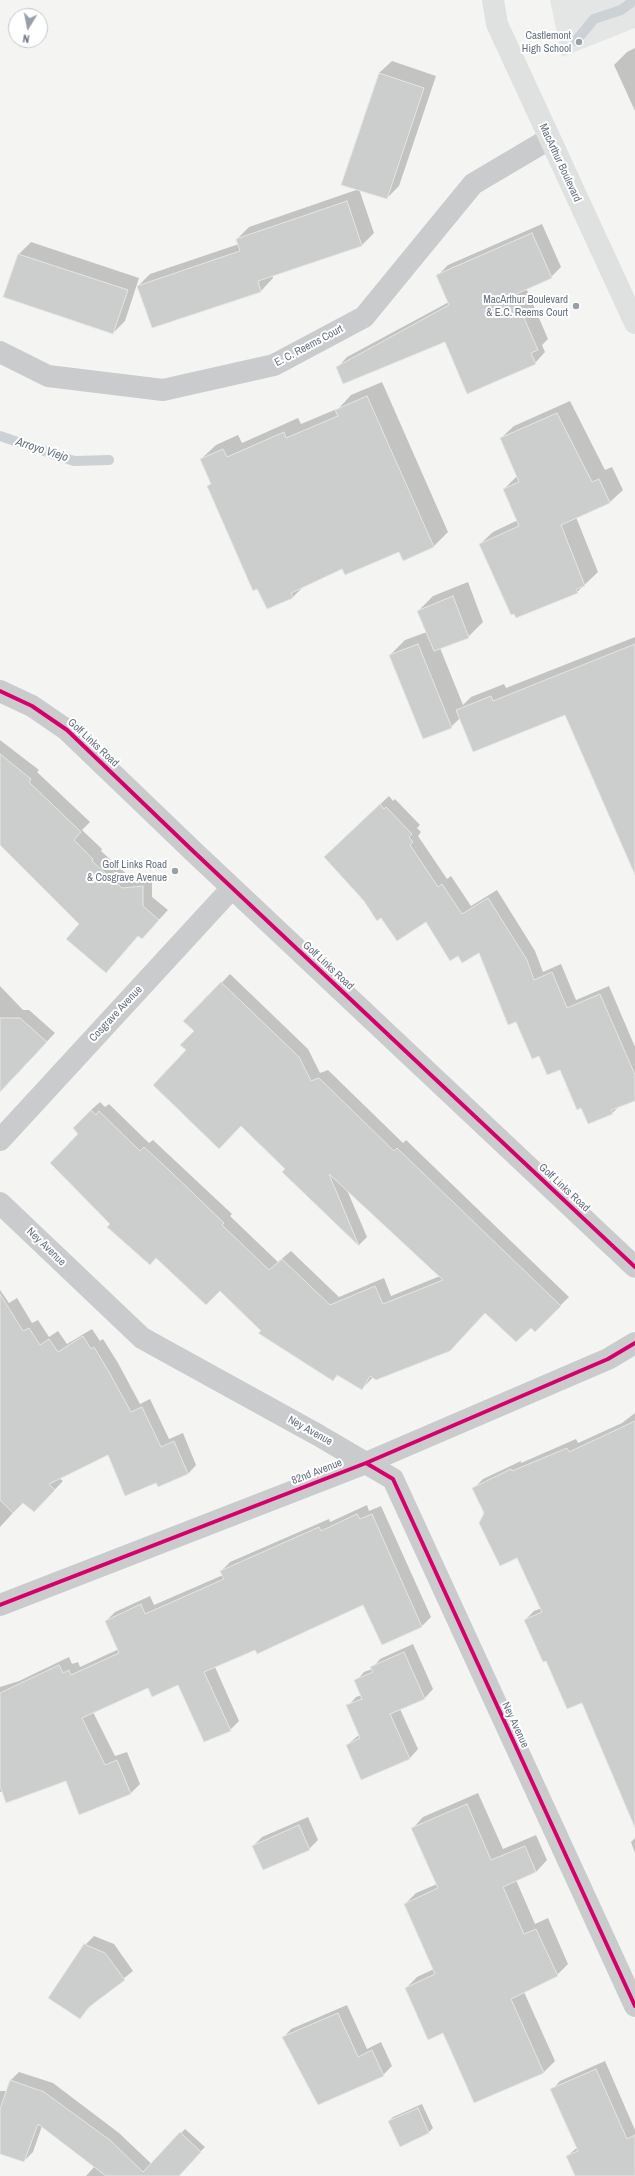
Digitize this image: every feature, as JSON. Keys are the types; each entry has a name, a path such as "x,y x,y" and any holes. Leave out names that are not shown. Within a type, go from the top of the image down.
{"main road":[{"name":"MacArthur Boulevard","path":"493,0 497,24 635,323"}],"street":[{"name":"E. C. Reems Court","path":"0,352 48,376 163,390 274,365 364,317 473,184 549,139"},
{"name":"Golf Links Road","path":"0,691 32,706 68,730 232,888 635,1267"},
{"name":"Cosgrave Avenue","path":"0,1140 232,888"},
{"name":"Ney Avenue","path":"0,1203 142,1338 366,1463 393,1480 635,2006"},
{"name":"82nd Avenue","path":"0,1605 366,1463 608,1359 635,1343"}],"shaded area":[{"name":"Castlemont High School","path":"550,0 635,0 635,28 562,57"}],"building":[{"path":"379,73 424,88 387,199 341,185"},
{"path":"347,201 362,246 258,281 261,292 152,328 137,286 240,251 236,239"},
{"path":"532,233 552,278 514,295 538,350 531,353 536,364 467,394 445,342 343,384 336,367 449,305 436,275"},
{"path":"18,254 128,290 113,334 3,297"},
{"path":"367,396 434,547 403,561 399,552 345,575 342,569 291,593 293,598 267,609 257,589 253,591 207,486 211,484 200,459 223,449 227,457 284,432 286,438 338,416 335,410"},
{"path":"557,413 592,482 599,479 610,503 561,525 585,586 576,589 578,593 516,618 514,614 511,615 479,544 519,526 503,489 519,482 500,438"},
{"path":"453,596 469,638 434,651 417,611"},
{"path":"418,644 452,728 423,739 389,655"},
{"path":"635,644 635,875 565,715 473,752 456,710 491,696 493,701"},
{"path":"0,754 31,779 29,782 81,832 74,840 93,859 92,861 122,888 143,886 143,906 159,920 142,939 138,936 106,973 66,939 79,924 0,845"},
{"path":"380,804 384,809 386,807 412,834 409,837 413,842 410,845 438,887 442,884 462,914 488,898 527,960 534,980 552,972 567,1008 600,994 635,1075 635,1101 611,1110 613,1114 588,1124 581,1108 577,1110 560,1070 547,1075 539,1056 532,1059 516,1022 508,1025 479,953 462,963 458,956 450,961 426,922 397,941 381,918 377,921 364,901 324,857"},
{"path":"221,982 299,1057 311,1081 319,1078 394,1151 397,1148 561,1306 535,1332 531,1328 516,1342 485,1313 450,1351 376,1380 370,1376 362,1390 337,1375 333,1381 258,1333 261,1331 220,1291 206,1305 156,1258 150,1265 107,1227 110,1224 50,1163 78,1134 73,1128 91,1110 96,1115 99,1111 140,1151 144,1147 224,1223 222,1225 269,1270 282,1259 330,1305 375,1286 383,1304 443,1280 329,1174 359,1246 282,1172 285,1169 241,1126 219,1149 153,1085 186,1050 180,1045 194,1031 183,1021"},
{"path":"0,1018 20,1018 47,1042 0,1092"},
{"path":"0,1294 23,1331 29,1328 40,1345 49,1339 58,1352 83,1336 91,1349 94,1347 131,1412 142,1407 161,1447 174,1441 188,1474 158,1487 156,1483 125,1496 108,1455 49,1484 55,1490 34,1512 23,1503 13,1513 0,1500"},
{"path":"635,1421 635,1828 582,1703 567,1709 546,1661 543,1662 524,1620 542,1612 517,1558 500,1566 479,1523 484,1513 472,1488 511,1469 512,1471 567,1448 569,1452"},
{"path":"357,1514 360,1519 372,1514 422,1627 382,1645 363,1605 257,1654 255,1650 204,1672 231,1731 204,1742 178,1685 152,1697 148,1688 82,1718 105,1765 117,1760 131,1794 79,1815 66,1781 6,1803 0,1786 0,1693 59,1665 63,1673 69,1670 71,1675 119,1653 105,1621 141,1604 145,1614 224,1579 220,1571 319,1527 321,1531"},
{"path":"404,1652 425,1699 390,1714 410,1759 361,1780 346,1745 360,1738 346,1705 362,1699 354,1680 373,1672 370,1667"},
{"path":"467,1804 491,1860 525,1846 536,1872 503,1887 524,1934 536,1929 558,1976 511,1999 544,2073 474,2103 443,2033 428,2040 405,1988 435,1974 404,1904 438,1888 411,1828"},
{"path":"299,1825 310,1850 263,1870 252,1846"},
{"path":"84,1944 105,1953 125,1980 89,2007 80,2019 48,1998"},
{"path":"338,2013 358,2057 372,2050 384,2076 318,2105 282,2037"},
{"path":"596,2069 627,2139 635,2135 635,2176 575,2176 566,2156 578,2151 550,2089"},
{"path":"10,2080 44,2092 111,2141 143,2172 180,2132 201,2152 179,2176 106,2176 38,2124 24,2162 0,2154 0,2109"},
{"path":"418,2108 429,2133 400,2147 388,2121"}],"waterway":[{"name":"Arroyo Viejo","path":"576,41 594,19 621,10 635,0"},
{"name":"Arroyo Viejo","path":"0,436 74,461 109,460"}],"cycle path":[{"path":"0,691 32,706 67,730 194,852 635,1267"},
{"path":"0,1605 366,1463 608,1359 635,1343"},
{"path":"366,1463 393,1479 635,2006"}],"place":[{"name":"Castlemont High School","path":"579,42"},
{"name":"MacArthur Boulevard & E.C. Reems Court","path":"576,306"},
{"name":"Golf Links Road & Cosgrave Avenue","path":"175,871"}]}
